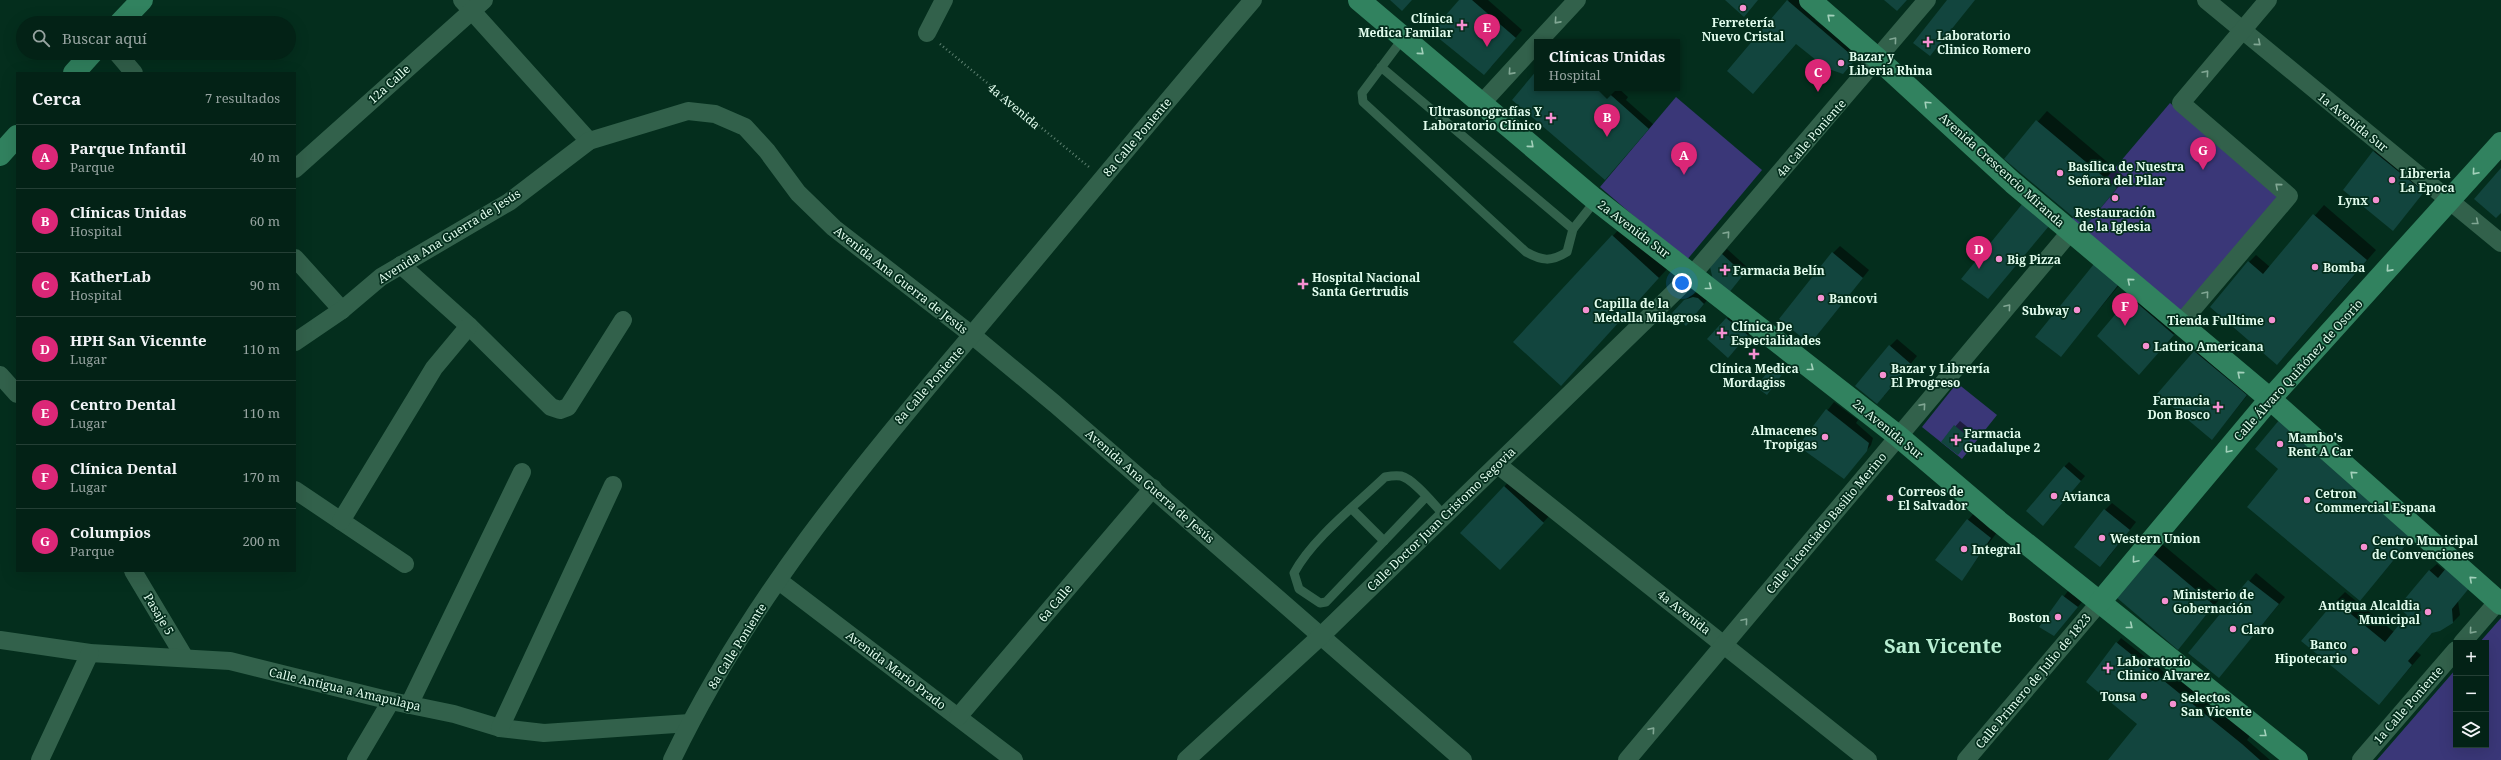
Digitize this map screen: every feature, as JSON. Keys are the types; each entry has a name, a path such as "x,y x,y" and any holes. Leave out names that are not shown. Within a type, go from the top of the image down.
{"main road":[{"path":"127,16 142,0"},
{"name":"2a Avenida Sur","path":"1359,0 1596,200 1693,274 1898,436 1998,522 2297,760"},
{"name":"Avenida Crescencio Miranda","path":"1810,0 1878,59 2013,183 2270,400 2500,601"},
{"path":"75,72 86,60"},
{"path":"0,155 16,137"},
{"name":"Calle Álvaro Quiñónez de Osorio","path":"2100,602 2270,400 2501,143"}],"street":[{"path":"927,33 944,0"},
{"name":"8a Calle Poniente","path":"672,760 690,723 736,643 833,502 897,421 972,335 1102,178 1253,0"},
{"path":"1542,39 1576,0"},
{"name":"4a Calle Poniente","path":"1693,274 1927,0"},
{"name":"1a Avenida Sur","path":"2206,0 2501,243"},
{"path":"2180,324 2289,196 2181,102 2268,0"},
{"path":"473,4 589,141"},
{"name":"12a Calle","path":"296,168 473,4"},
{"path":"1482,103 1534,47"},
{"path":"122,60 133,72"},
{"name":"Avenida Ana Guerra de Jesús","path":"296,341 342,310 381,277 509,202 589,141 688,111 715,114 745,128 767,151 798,193 834,228 972,335 1153,488 1463,760"},
{"name":"Calle Licenciado Basilio Merino","path":"1627,760 2071,231"},
{"path":"296,259 342,310"},
{"path":"401,265 469,326 552,407 560,410 568,407 623,320"},
{"name":"Calle Doctor Juan Cristomo Segovia","path":"1186,760 1322,635 1693,274"},
{"path":"341,521 434,368 469,326"},
{"path":"0,375 16,393"},
{"name":"4a Avenida","path":"1498,465 1868,760"},
{"path":"409,705 522,472"},
{"path":"500,728 613,485"},
{"name":"6a Calle","path":"958,717 1153,488"},
{"path":"296,491 405,564"},
{"name":"Pasaje 5","path":"134,572 185,658"},
{"name":"Avenida Mario Prado","path":"779,581 1014,760"},
{"path":"2465,640 2500,601"},
{"name":"Calle Primero de Julio de 1823","path":"1966,760 2100,602"},
{"name":"Calle Antigua a Amapulapa","path":"0,640 90,653 230,661 391,701 454,714 500,728 544,733 690,723"},
{"path":"40,760 90,653"},
{"name":"1a Calle Poniente","path":"2361,760 2453,653"},
{"path":"356,760 391,701"}],"lane":[{"path":"1404,37 1362,93 1363,102 1526,252 1542,260 1556,259 1567,252 1573,229 1596,200"},
{"path":"1381,67 1573,229"},
{"path":"1426,497 1326,602 1320,603 1299,589 1294,573 1298,564 1311,548 1385,477 1402,476 1408,480 1426,497 1445,516"},
{"path":"1352,509 1384,541"}],"path":[{"name":"4a Avenida","path":"927,33 1102,178"}],"shaded area":[{"path":"1676,97 1762,170 1686,261 1600,187"},
{"path":"2170,103 2280,197 2181,314 2070,221"},
{"path":"1957,383 1997,415 1962,459 1922,427"},
{"path":"2501,618 2501,760 2377,760 2453,672 2453,748 2489,748 2489,640 2482,640"}],"building":[{"path":"1390,0 1412,0 1402,11"},
{"path":"1459,0 1472,0 1516,38 1484,75 1431,32"},
{"name":"Ferretería Nuevo Cristal","path":"1725,0 1758,0 1744,17"},
{"path":"1787,0 1856,59 1843,74 1826,68 1796,44 1753,94 1727,71"},
{"path":"1884,0 1907,0 1897,11"},
{"path":"1947,0 1975,0 1930,56 1913,43"},
{"path":"1534,74 1534,91 1606,91 1649,129 1605,180 1512,100"},
{"name":"Basílica de Nuestra Señora del Pilar","path":"2036,120 2117,188 2085,227 2004,159"},
{"path":"2373,151 2424,192 2393,231 2343,190"},
{"path":"2501,168 2501,213 2496,218 2474,199"},
{"path":"2023,203 2049,226 1988,299 1961,279"},
{"path":"2313,214 2367,260 2277,365 2210,307 2248,261 2263,274"},
{"name":"Capilla de la Medalla Milagrosa","path":"1612,235 1659,278 1561,386 1513,342"},
{"name":"Bancovi","path":"1832,252 1863,278 1810,344 1779,319"},
{"name":"Farmacia Belín","path":"1721,253 1744,274 1728,294 1713,280 1710,267"},
{"name":"Subway","path":"2094,264 2119,284 2061,357 2035,337"},
{"path":"1693,297 1698,298 1704,304 1686,326 1672,313 1684,300"},
{"path":"2130,297 2174,335 2139,375 2097,336"},
{"path":"1726,318 1748,335 1728,358 1707,339"},
{"name":"Bazar y Librería El Progreso","path":"1889,345 1911,364 1877,404 1855,386"},
{"path":"2194,351 2247,395 2212,440 2157,394"},
{"path":"1773,365 1783,373 1767,395 1756,387"},
{"path":"1826,409 1869,443 1867,451 1844,479 1798,446"},
{"path":"2280,419 2416,533 2360,601 2247,507 2278,469 2255,449"},
{"name":"Farmacia Guadalupe 2","path":"1954,425 1971,439 1958,455 1941,442"},
{"name":"Avianca","path":"2064,466 2081,481 2043,526 2026,511"},
{"path":"1504,486 1544,523 1500,570 1460,533"},
{"name":"Western Union","path":"2104,509 2130,530 2100,567 2074,547"},
{"name":"Integral","path":"1967,519 1991,538 1962,581 1935,560"},
{"name":"Ministerio de Gobernación","path":"2152,553 2214,605 2178,650 2116,597"},
{"path":"2447,567 2470,587 2452,609 2453,623 2440,631 2432,633 2408,661 2412,665 2379,705 2301,641 2335,601 2385,642 2407,615 2398,607 2429,570 2438,578"},
{"name":"Claro","path":"2248,580 2279,604 2219,678 2188,653"},
{"name":"Boston","path":"2062,595 2078,607 2054,636 2039,627"},
{"name":"Selectos San Vicente","path":"2116,642 2260,760 2108,760 2137,724 2086,682"}],"place":[{"name":"Ferretería Nuevo Cristal","path":"1743,8"},
{"name":"Clínica Medica Familar","path":"1462,25"},
{"name":"Laboratorio Clinico Romero","path":"1928,42"},
{"name":"Centro Dental","path":"1487,47"},
{"name":"Bazar y Liberia Rhina","path":"1841,63"},
{"name":"KatherLab","path":"1818,92"},
{"name":"Ultrasonografías Y Laboratorio Clínico","path":"1551,118"},
{"name":"Clínicas Unidas","path":"1607,137"},
{"name":"Columpios","path":"2203,170"},
{"name":"Basílica de Nuestra Señora del Pilar","path":"2060,173"},
{"name":"Parque Infantil","path":"1684,175"},
{"name":"Libreria La Epoca","path":"2392,180"},
{"name":"Restauración de la Iglesia","path":"2115,198"},
{"name":"Lynx","path":"2376,200"},
{"name":"Big Pizza","path":"1999,259"},
{"name":"Bomba","path":"2315,267"},
{"name":"HPH San Vicennte","path":"1979,269"},
{"name":"Farmacia Belín","path":"1725,270"},
{"name":"Hospital Nacional Santa Gertrudis","path":"1303,284"},
{"name":"Bancovi","path":"1821,298"},
{"name":"Capilla de la Medalla Milagrosa","path":"1586,310"},
{"name":"Subway","path":"2077,310"},
{"name":"Tienda Fulltime","path":"2272,320"},
{"name":"Clínica Dental","path":"2125,326"},
{"name":"Clínica De Especialidades","path":"1722,333"},
{"name":"Latino Americana","path":"2146,346"},
{"name":"Clínica Medica Mordagiss","path":"1754,354"},
{"name":"Bazar y Librería El Progreso","path":"1883,375"},
{"name":"Farmacia Don Bosco","path":"2218,407"},
{"name":"Almacenes Tropigas","path":"1825,437"},
{"name":"Farmacia Guadalupe 2","path":"1956,440"},
{"name":"Mambo's Rent A Car","path":"2280,444"},
{"name":"Avianca","path":"2054,496"},
{"name":"Correos de El Salvador","path":"1890,498"},
{"name":"Cetron Commercial Espana","path":"2307,500"},
{"name":"Western Union","path":"2102,538"},
{"name":"Centro Municipal de Convenciones","path":"2364,547"},
{"name":"Integral","path":"1964,549"},
{"name":"Ministerio de Gobernación","path":"2165,601"},
{"name":"Antigua Alcaldia Municipal","path":"2428,612"},
{"name":"Boston","path":"2058,617"},
{"name":"Claro","path":"2233,629"},
{"name":"Banco Hipotecario","path":"2355,651"},
{"name":"Laboratorio Clinico Alvarez","path":"2108,668"},
{"name":"Tonsa","path":"2144,696"},
{"name":"Selectos San Vicente","path":"2173,704"}],"district":[{"name":"San Vicente","path":"1943,645"}]}
